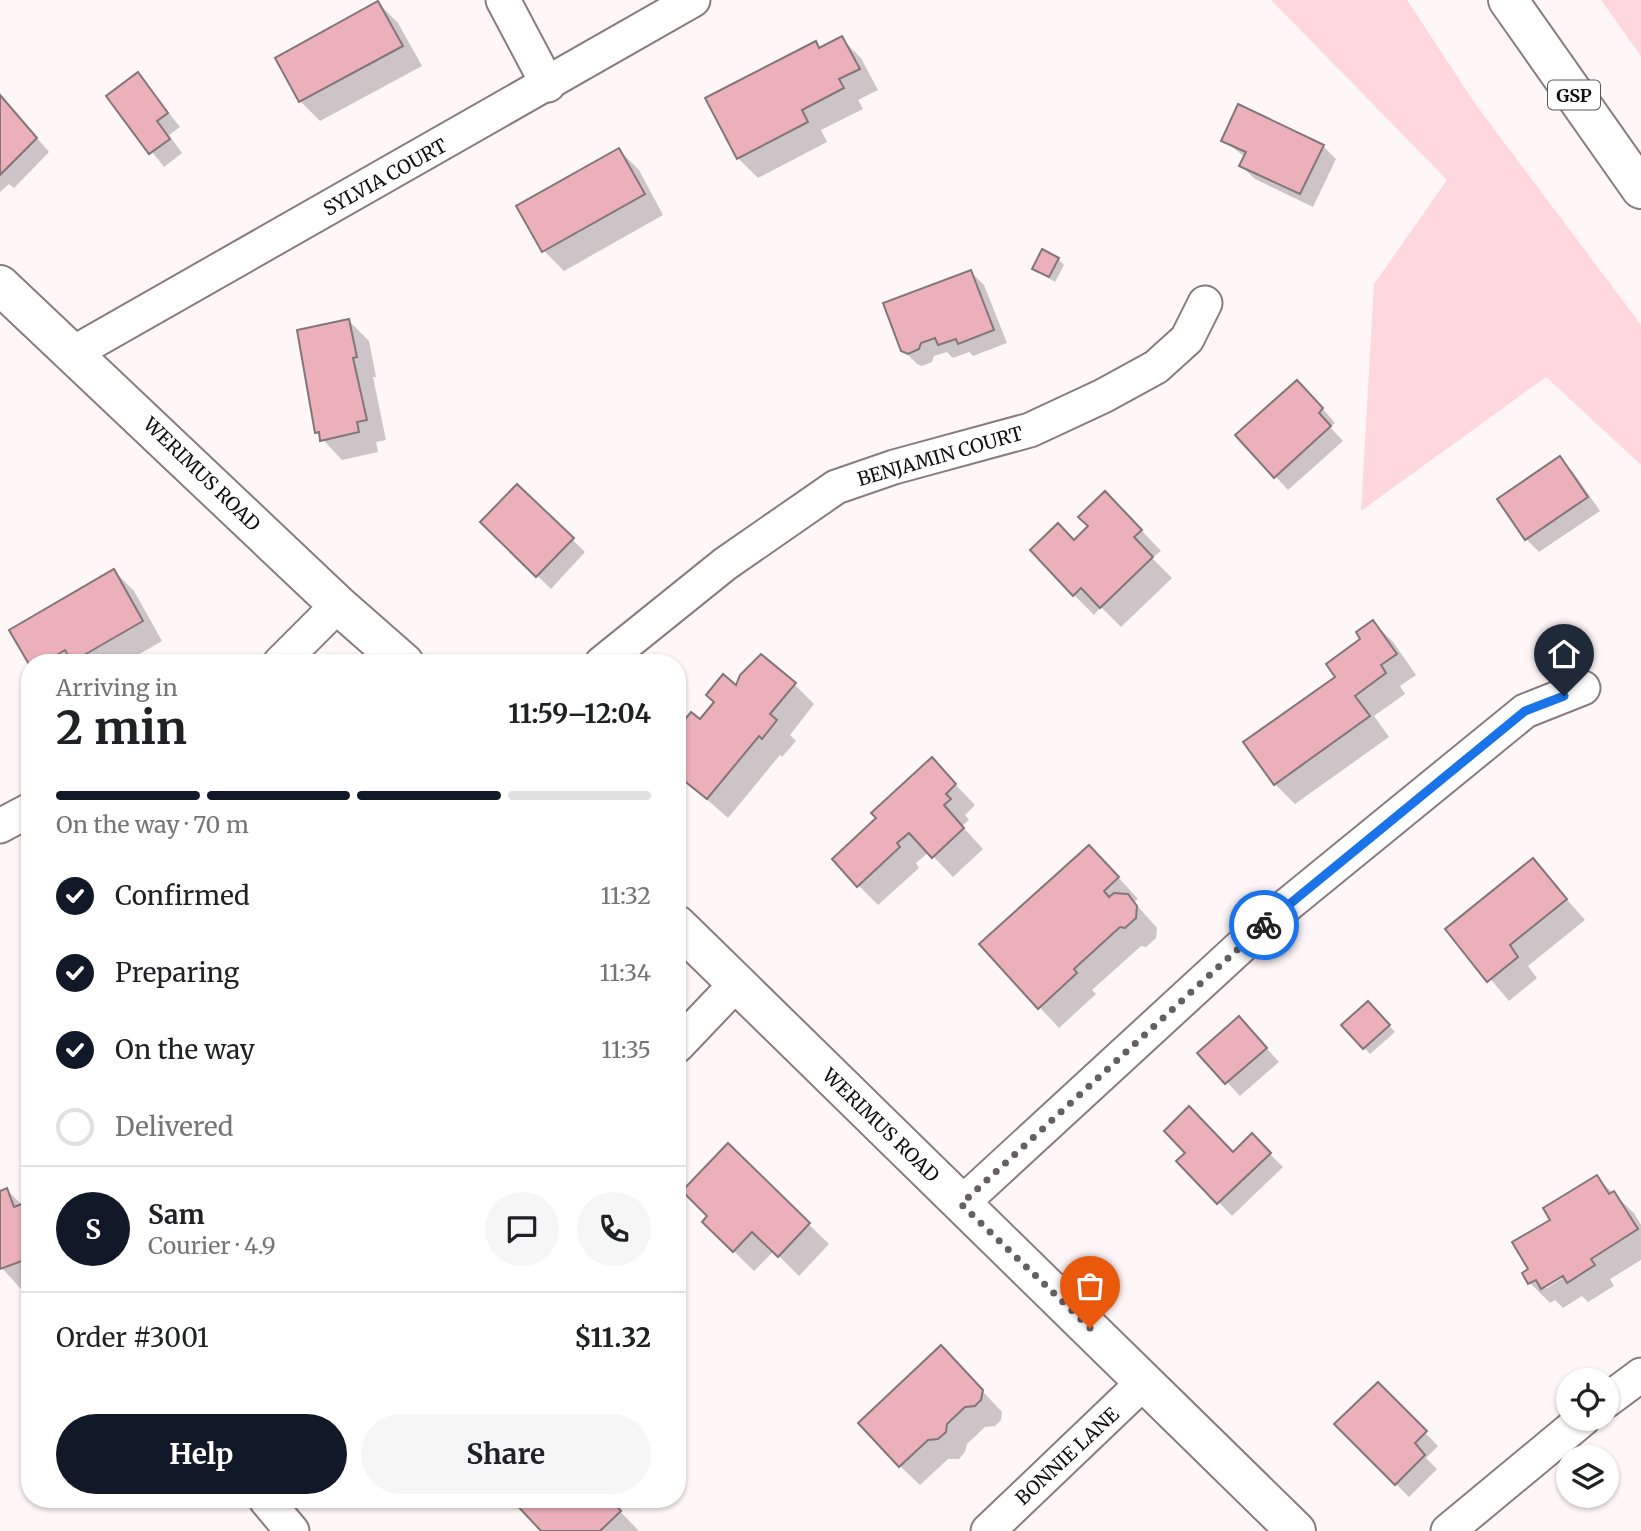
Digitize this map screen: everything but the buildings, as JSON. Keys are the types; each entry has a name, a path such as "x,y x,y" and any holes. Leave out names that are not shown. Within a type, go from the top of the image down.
{"main road":[{"name":"GSP","path":"1508,0 1641,189"},
{"name":"WERIMUS ROAD","path":"0,285 75,352 338,606 394,654"},
{"name":"WERIMUS ROAD","path":"686,934 1296,1531"}],"street":[{"path":"503,0 548,85"},
{"name":"SYLVIA COURT","path":"75,352 693,0"},
{"name":"BENJAMIN COURT","path":"613,654 725,564 836,487 894,467 1030,430 1103,396 1156,367 1187,339 1205,303"},
{"path":"289,654 338,606"},
{"path":"961,1204 1285,906 1525,711 1583,688"},
{"path":"0,826 21,815"},
{"path":"686,1037 736,984"},
{"path":"1619,1391 1641,1375"},
{"name":"BONNIE LANE","path":"988,1531 1145,1381"},
{"path":"1448,1531 1569,1431"},
{"path":"273,1508 292,1531"}],"shaded area":[{"path":"1271,0 1407,0 1476,105 1641,325 1641,465 1546,377 1361,511 1374,284 1447,180"},
{"path":"1601,0 1641,0 1641,56"}],"way so far":[{"path":"1090,1328 961,1204 1264,925"}],"route":[{"path":"1264,925 1525,711 1564,696"}]}
